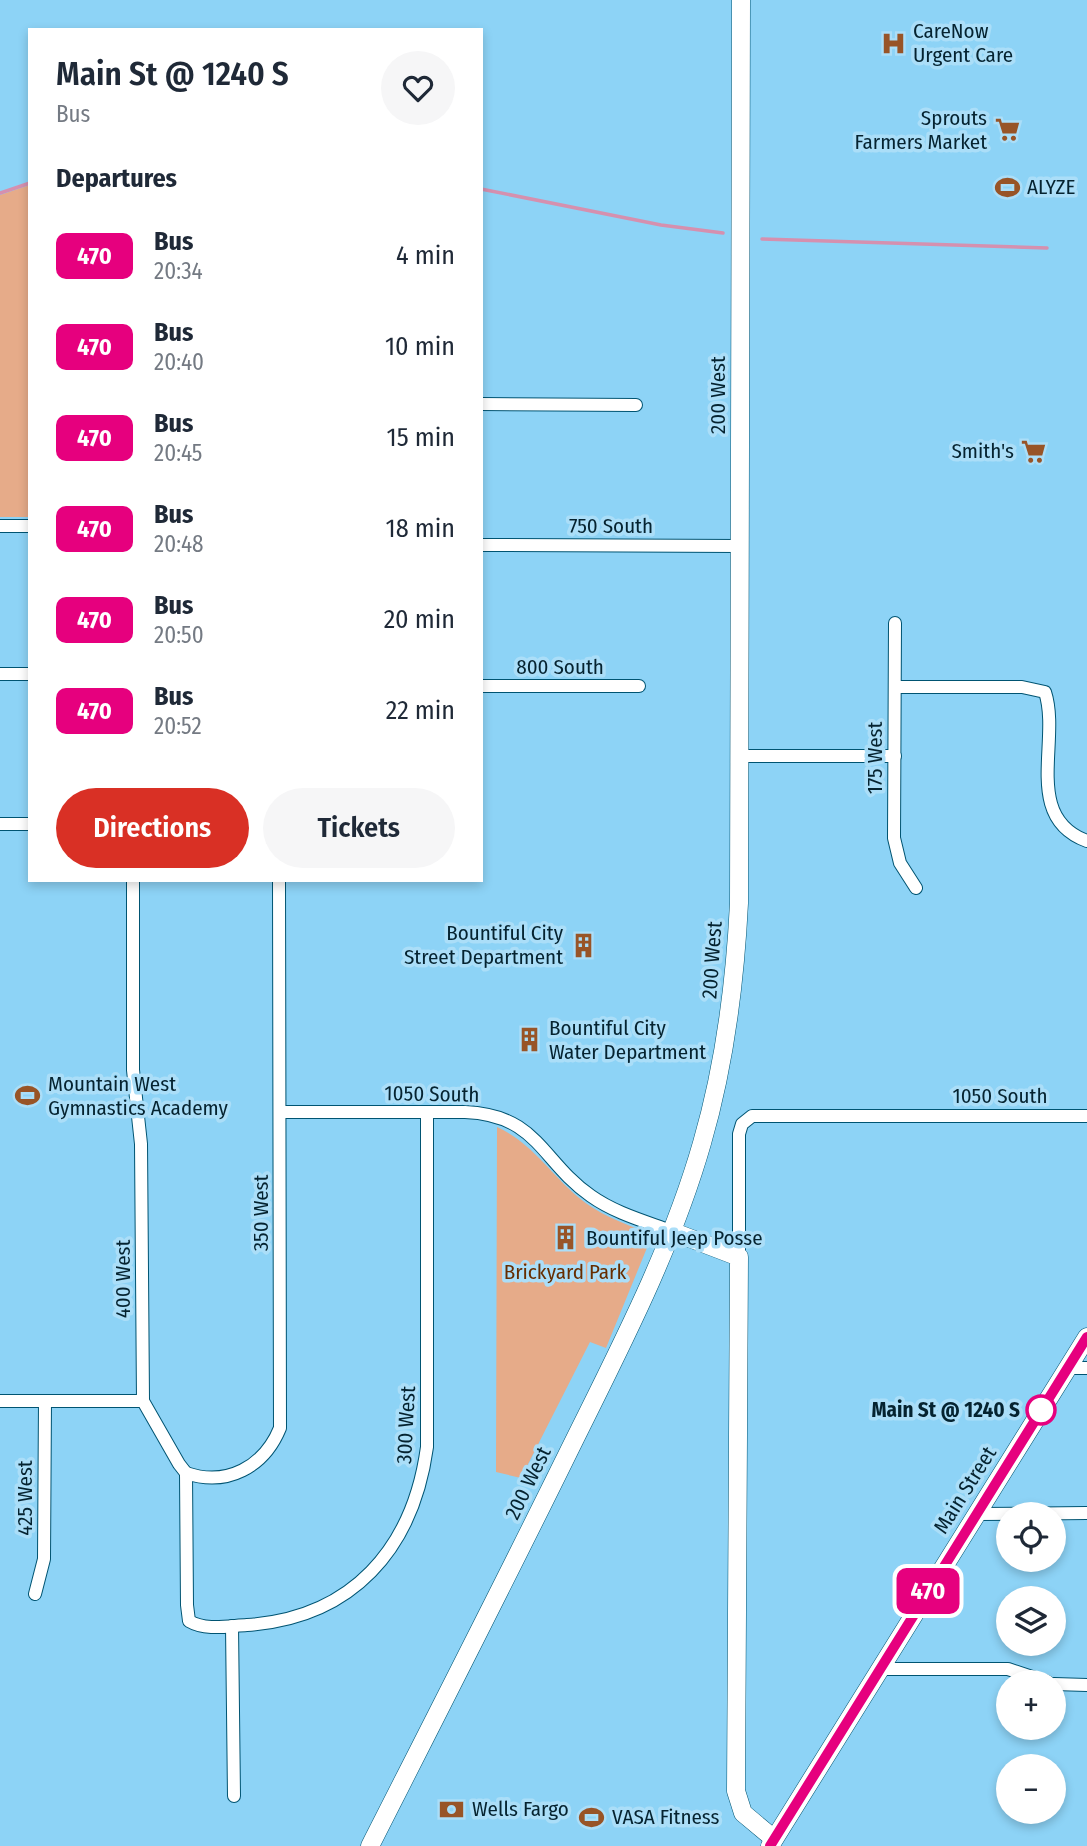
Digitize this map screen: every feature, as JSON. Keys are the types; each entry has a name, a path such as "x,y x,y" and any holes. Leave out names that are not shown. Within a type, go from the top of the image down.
{"main road":[{"name":"200 West","path":"370,1846 547,1496 649,1284 702,1143 731,1011 739,902 741,0"},
{"path":"671,1231 739,1257 736,1791 743,1814 772,1842"},
{"name":"Main Street","path":"772,1842 1087,1337"}],"street":[{"path":"483,404 636,405"},
{"path":"0,526 28,526"},
{"name":"750 South","path":"483,545 740,546"},
{"name":"175 West","path":"895,623 896,851 906,876 916,888"},
{"path":"0,674 28,674"},
{"name":"800 South","path":"483,686 639,687"},
{"path":"895,687 1022,687 1045,692 1048,713 1048,792 1054,814 1064,827 1087,841"},
{"path":"740,756 895,756"},
{"path":"0,824 28,824"},
{"name":"400 West","path":"133,882 133,1070 141,1144 143,1401"},
{"name":"350 West","path":"186,1473 201,1478 217,1478 246,1470 267,1453 280,1429 279,882"},
{"name":"1050 South","path":"279,1112 478,1112 505,1119 528,1132 592,1196 617,1211 671,1231"},
{"name":"300 West","path":"232,1626 293,1618 344,1594 384,1557 410,1517 418,1494 427,1447 427,1112"},
{"name":"1050 South","path":"739,1257 739,1139 740,1129 752,1116 1087,1116"},
{"path":"1068,1368 1087,1368"},
{"path":"0,1401 143,1401 186,1473 189,1621 206,1626 232,1626 234,1796"},
{"name":"425 West","path":"35,1594 44,1559 45,1401"},
{"path":"977,1514 1087,1513"},
{"path":"880,1670 1011,1670"},
{"path":"1066,1684 1087,1685"}],"green space":[{"path":"28,186 28,517 0,517 0,195"},
{"name":"Brickyard Park","path":"497,1127 530,1149 586,1203 645,1232 651,1238 606,1348 590,1342 521,1478 496,1472"}],"waterway":[{"path":"0,193 28,184"},
{"path":"483,189 661,225 723,233"},
{"path":"762,239 1047,248"}],"bus line":[{"name":"470","path":"770,1846 1087,1337"}],"place":[{"name":"CareNow Urgent Care","path":"893,43"},
{"name":"Sprouts Farmers Market","path":"1007,130"},
{"name":"ALYZE","path":"1007,187"},
{"name":"Smith's","path":"1034,451"},
{"name":"Bountiful City Street Department","path":"583,945"},
{"name":"Bountiful City Water Department","path":"529,1040"},
{"name":"Mountain West Gymnastics Academy","path":"28,1096"},
{"name":"Bountiful Jeep Posse","path":"566,1238"},
{"name":"Main St @ 1240 S","path":"1041,1410"},
{"name":"Wells Fargo","path":"452,1809"},
{"name":"VASA Fitness","path":"592,1817"}]}
